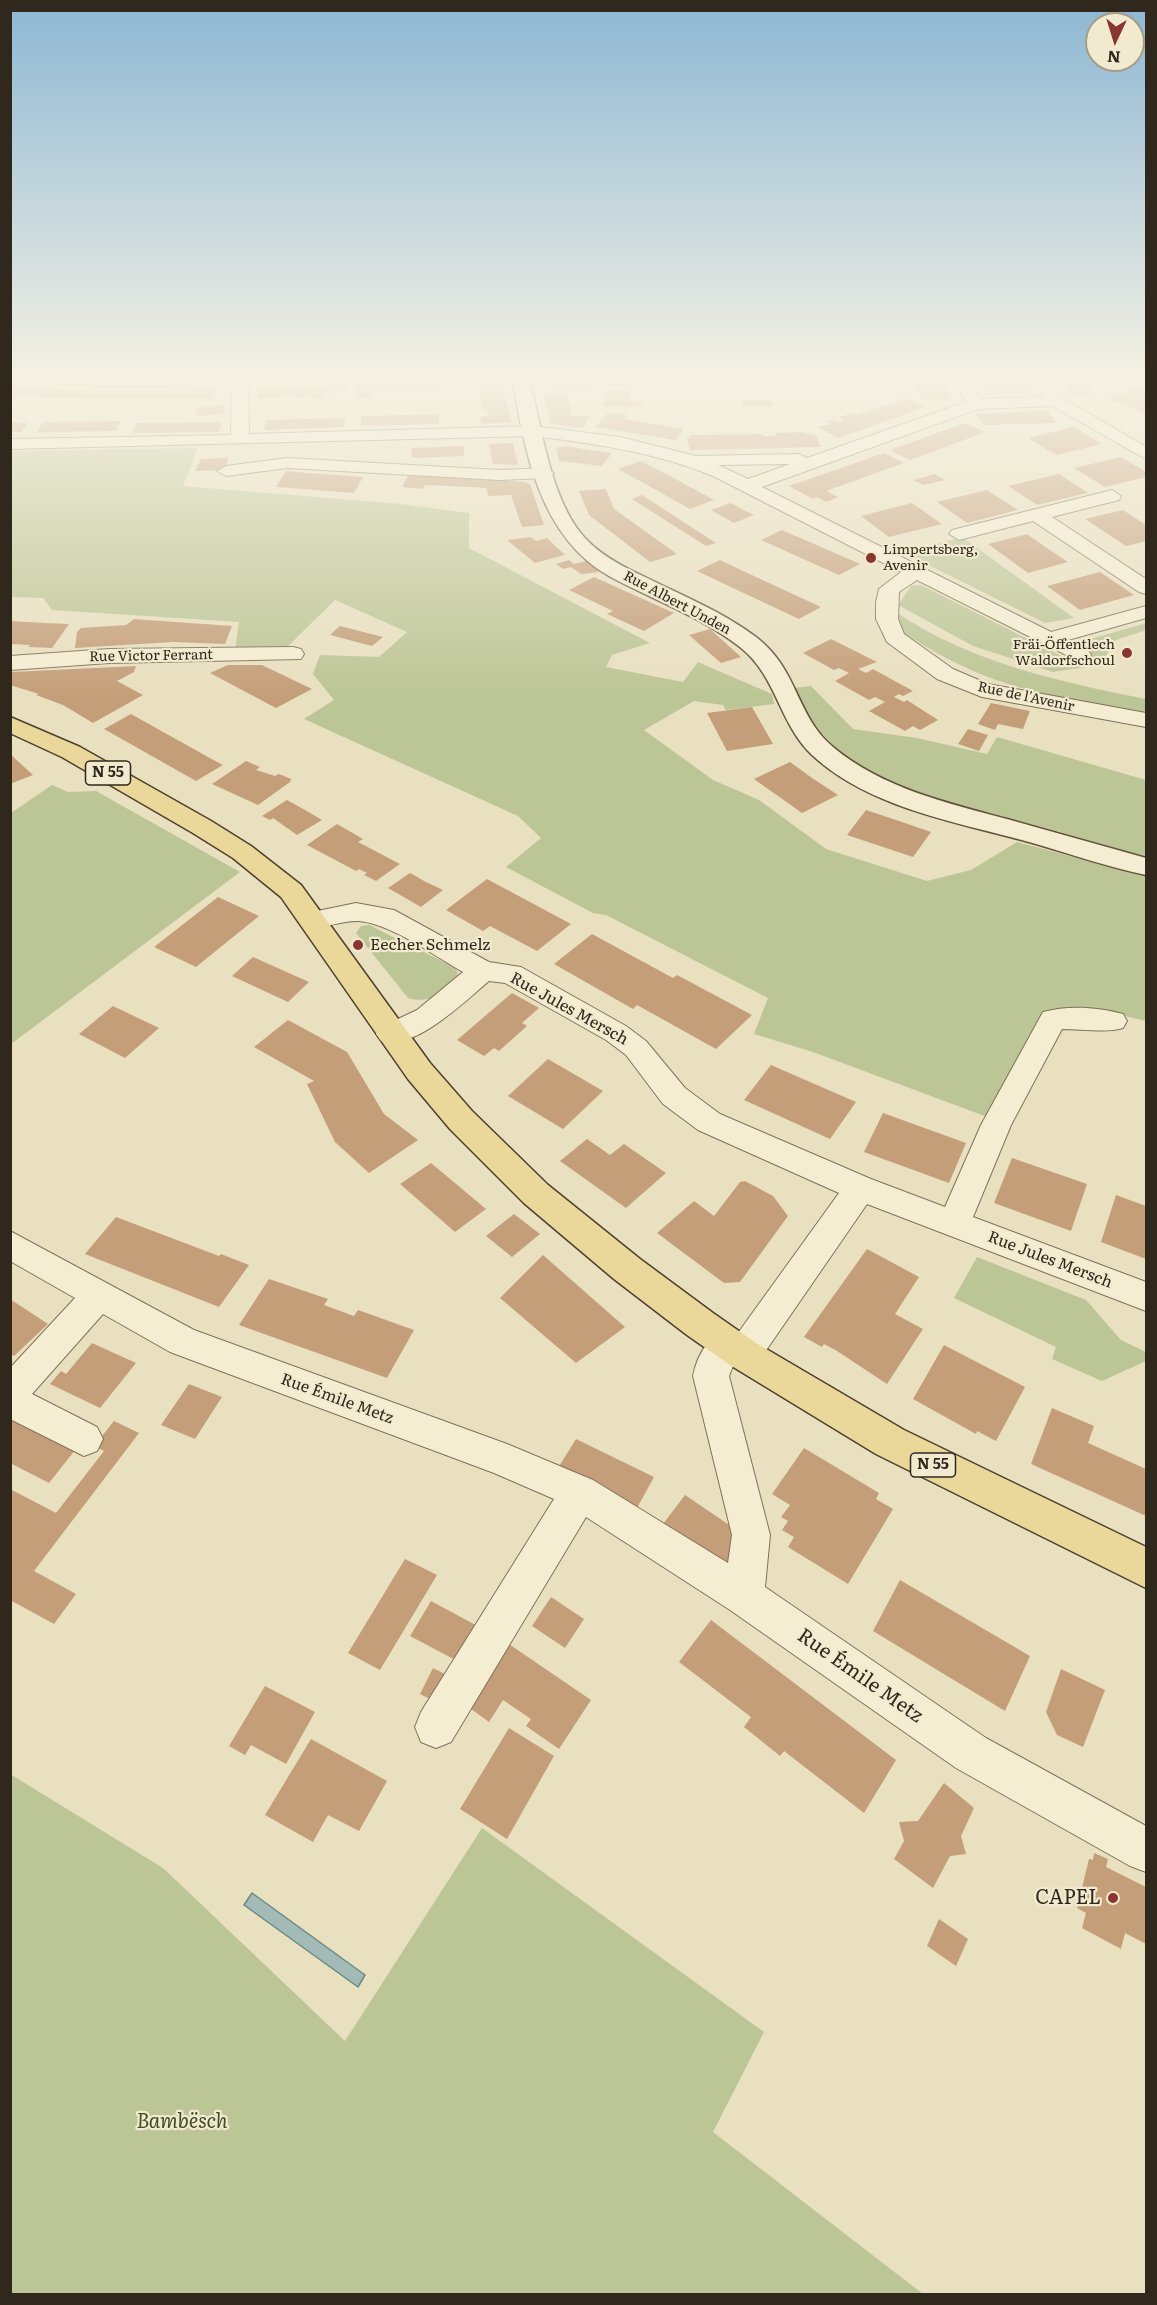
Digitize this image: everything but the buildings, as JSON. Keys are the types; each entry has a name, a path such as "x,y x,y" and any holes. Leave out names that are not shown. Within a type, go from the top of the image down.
{"main road":[{"name":"Rue Albert Unden","path":"549,484 565,525 580,543 601,560 633,581 722,623 752,646 774,669 797,721 813,742 832,759 889,791 919,803 1146,867"},
{"name":"N 55","path":"10,724 38,734 71,752 242,852 291,891 391,1034 461,1120 536,1194 627,1269 735,1350 890,1442 1146,1568"}],"street":[{"path":"742,484 1080,655"},
{"path":"747,486 754,484"},
{"path":"959,534 1112,496"},
{"path":"1037,515 1146,588"},
{"name":"Rue de l'Avenir","path":"917,572 890,589 886,602 886,619 895,637 945,674 982,690 1146,720"},
{"path":"1049,639 1146,612"},
{"name":"Rue Victor Ferrant","path":"10,663 109,656 293,654"},
{"path":"313,920 356,912 384,916 483,971 428,1017 391,1034"},
{"name":"Rue Jules Mersch","path":"483,971 511,974 616,1032 636,1048 674,1096 709,1122 860,1188 1146,1297"},
{"path":"954,1224 996,1125 1053,1019 1097,1018 1113,1022"},
{"path":"744,1596 751,1535 711,1376 713,1365 735,1350 860,1188"},
{"name":"Rue Émile Metz","path":"10,1244 182,1341 507,1461 580,1492 744,1596 971,1753 1146,1850"},
{"path":"10,1394 99,1295"},
{"path":"10,1401 84,1438"},
{"path":"436,1727 580,1492"}],"green space":[{"path":"10,484 184,484 183,486 401,504 469,513 469,548 650,643 612,655 606,667 683,682 698,662 772,694 774,704 726,710 723,705 694,701 644,730 713,780 759,800 826,849 927,881 971,870 1017,842 1146,876 1146,1021 1095,1009 1046,1010 990,1118 813,1052 754,1034 768,998 606,915 593,913 506,867 541,838 518,816 304,719 334,700 313,674 320,655 379,657 407,632 335,600 283,651 235,650 239,622 52,610 43,598 11,597"},
{"path":"962,537 1074,618 1045,623 904,553"},
{"path":"921,585 1071,661 1096,648 1084,641 1146,623 1146,630 1116,640 1100,665 1053,672 973,646 898,605 911,586"},
{"path":"896,612 954,644 1016,668 1146,699 1146,713 1060,698 988,677 944,657 898,629"},
{"path":"811,686 853,729 917,738 987,754 997,737 1146,780 1146,858 1064,833 950,803 886,780 858,764 832,744 811,719 794,688"},
{"path":"52,785 68,792 96,791 240,872 11,1044 11,813"},
{"path":"369,925 456,968 459,979 443,993 429,999 408,998 356,933 361,926"},
{"path":"977,1257 1086,1300 1121,1340 1146,1352 1146,1361 1102,1381 1052,1359 1056,1347 954,1298"},
{"name":"Bambësch","path":"10,1774 163,1868 345,2041 482,1828 764,2032 713,2132 923,2294 11,2294"}],"water":[{"path":"252,1893 365,1975 358,1987 244,1905"}],"place":[{"name":"Limpertsberg, Avenir","path":"871,558"},
{"name":"Fräi-Öffentlech Waldorfschoul","path":"1127,653"},
{"name":"Eecher Schmelz","path":"358,945"},
{"name":"CAPEL","path":"1113,1898"}]}
